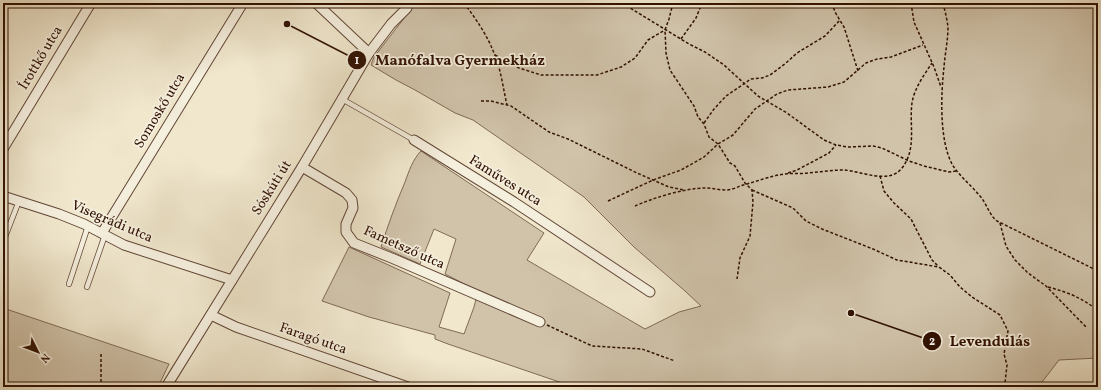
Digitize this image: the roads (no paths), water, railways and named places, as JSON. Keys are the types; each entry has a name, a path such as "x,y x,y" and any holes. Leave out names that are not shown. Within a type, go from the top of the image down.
{"street":[{"name":"Írottkő utca","path":"3,149 91,3"},
{"name":"Somoskő utca","path":"104,234 243,3"},
{"path":"316,3 369,53"},
{"name":"Sóskúti út","path":"166,387 302,167 369,53 391,24 407,8"},
{"name":"Faműves utca","path":"414,140 514,202 650,292"},
{"name":"Fametsző utca","path":"302,167 346,193 352,200 353,208 346,224 346,232 354,243 540,322"},
{"name":"Visegrádi utca","path":"3,196 59,214 88,226 124,245 232,280"},
{"name":"Faragó utca","path":"211,315 236,327 408,387"}],"lane":[{"name":"Faműves utca","path":"342,99 414,140"},
{"path":"3,242 19,201"},
{"path":"69,284 88,226"},
{"path":"87,287 104,234"}],"place":[{"name":"Manófalva Gyermekház","path":"287,24"},
{"name":"Levendulás","path":"851,313"}]}
